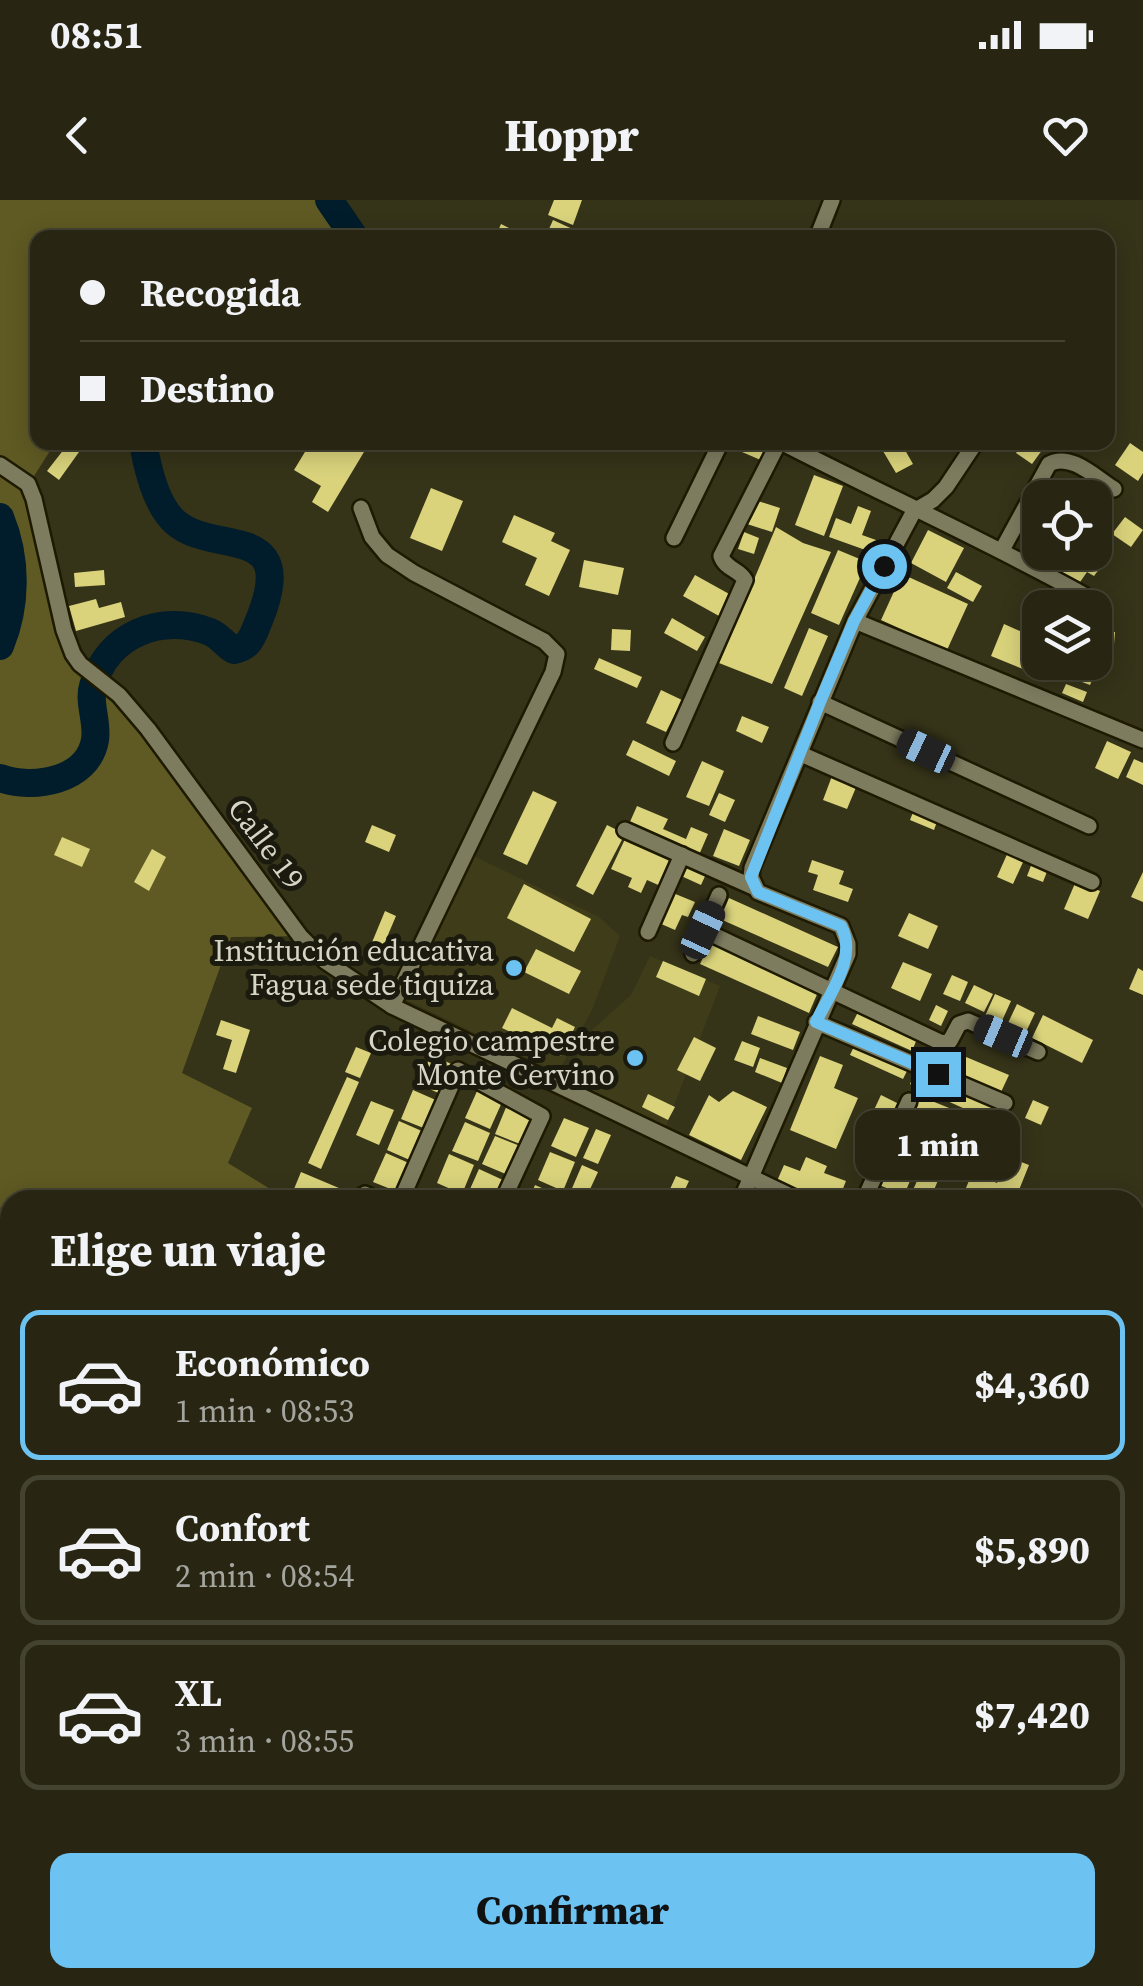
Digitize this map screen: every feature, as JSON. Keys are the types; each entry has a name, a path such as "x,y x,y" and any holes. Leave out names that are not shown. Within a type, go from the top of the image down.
{"street":[{"path":"820,230 832,200"},
{"path":"674,538 717,450"},
{"path":"673,743 746,580 726,566 721,556 776,450"},
{"path":"796,450 1002,550 1075,590"},
{"path":"753,887 752,868 854,621 914,510 934,500 971,450"},
{"path":"1002,550 1049,464 1057,460 1071,462 1114,489"},
{"name":"Calle 19","path":"0,465 28,484 44,530 64,630 80,664 119,695 148,729 300,936 325,961 392,1006 777,1190"},
{"path":"361,508 372,537 387,555 544,642 557,654 553,672 392,1006"},
{"path":"854,621 1143,740"},
{"path":"820,702 1089,826"},
{"path":"801,754 1092,882"},
{"path":"625,830 753,887 764,896 841,926 848,944 848,954 746,1190"},
{"path":"648,932 682,855"},
{"path":"693,954 719,894"},
{"path":"703,930 942,1044 950,1041 959,1024 968,1021 1038,1052"},
{"path":"816,1022 1006,1103"},
{"path":"405,1190 458,1070 542,1116 509,1190"},
{"path":"508,1098 524,1070"},
{"path":"869,1190 909,1101"}],"shaded area":[{"path":"0,200 329,200 350,230 30,230 30,450 51,450 29,484 73,654 119,695 300,936 231,937 182,1073 252,1108 228,1163 272,1190 0,1190"},
{"name":"Institución educativa Fagua sede tiquiza","path":"474,856 599,917 620,936 593,1008 558,1073 406,1000"},
{"name":"Colegio campestre Monte Cervino","path":"650,956 720,986 664,1132 569,1079 585,1036 631,995"}],"building":[{"path":"554,200 582,200 573,225 548,215"},
{"path":"553,220 575,230 549,230"},
{"path":"1130,443 1143,452 1143,473 1138,481 1115,465"},
{"path":"63,450 79,452 59,480 47,471"},
{"path":"306,450 365,450 328,512 312,502 321,486 294,470"},
{"path":"737,450 768,450 763,461"},
{"path":"882,450 905,450 913,464 896,473"},
{"path":"1018,450 1042,450 1032,464 1016,453"},
{"path":"814,475 843,486 824,536 795,525"},
{"path":"431,488 463,501 442,551 410,538"},
{"path":"755,500 780,508 772,532 747,524"},
{"path":"858,506 871,511 862,535 876,540 871,552 829,537 836,518 851,524"},
{"path":"514,515 555,533 551,541 570,550 549,596 525,585 537,558 502,542"},
{"path":"1125,517 1143,530 1131,547 1112,534"},
{"path":"776,527 803,543 831,552 772,684 719,663"},
{"path":"928,530 964,548 946,582 911,563"},
{"path":"744,532 759,538 754,554 738,549"},
{"path":"838,550 867,562 839,625 811,613"},
{"path":"584,560 624,568 618,595 579,587"},
{"path":"104,570 105,585 75,587 74,573"},
{"path":"1098,570 1094,576 1087,572 1078,585 1060,573"},
{"path":"956,572 982,586 973,602 947,588"},
{"path":"902,574 968,604 947,650 881,620"},
{"path":"695,575 731,595 719,616 683,596"},
{"path":"96,599 99,608 121,602 125,617 76,631 69,606"},
{"path":"672,618 705,637 697,651 664,633"},
{"path":"1004,624 1022,632 1022,669 991,656"},
{"path":"809,628 828,636 802,696 784,688"},
{"path":"612,629 631,630 630,651 611,650"},
{"path":"599,658 642,677 637,688 594,669"},
{"path":"1066,684 1087,692 1083,702 1062,693"},
{"path":"661,690 682,700 666,732 646,723"},
{"path":"742,716 769,727 762,743 736,731"},
{"path":"633,740 676,761 669,776 626,755"},
{"path":"1107,741 1131,752 1118,779 1095,768"},
{"path":"1134,759 1143,763 1143,785 1126,777"},
{"path":"702,761 724,771 709,806 686,797"},
{"path":"832,776 857,785 847,809 823,800"},
{"path":"533,791 557,802 527,865 503,854"},
{"path":"719,793 735,800 725,822 709,815"},
{"path":"637,806 668,819 663,829 686,839 691,827 708,834 699,855 629,824"},
{"path":"915,807 939,816 934,830 910,820"},
{"path":"372,825 396,835 389,852 365,842"},
{"path":"607,825 625,834 593,895 576,886"},
{"path":"724,829 750,840 739,866 713,856"},
{"path":"62,837 90,849 82,867 54,855"},
{"path":"625,839 677,862 665,888 647,880 641,893 628,887 632,878 611,869"},
{"path":"152,849 166,857 149,891 134,882"},
{"path":"1008,852 1024,860 1013,884 997,877"},
{"path":"812,860 844,871 839,884 853,889 848,902 813,890 818,875 808,872"},
{"path":"1032,863 1048,869 1043,882 1027,876"},
{"path":"683,864 706,874 701,885 679,875"},
{"path":"1143,872 1143,902 1131,897"},
{"path":"1076,881 1100,891 1088,919 1064,909"},
{"path":"524,884 591,919 574,952 507,918"},
{"path":"673,893 695,902 688,917 682,915 675,930 659,923"},
{"path":"729,898 838,947 828,967 720,919"},
{"path":"385,911 396,916 379,956 368,952"},
{"path":"909,913 938,926 928,949 898,936"},
{"path":"710,943 818,992 809,1013 700,964"},
{"path":"536,949 581,971 569,994 524,972"},
{"path":"663,961 706,979 699,996 656,977"},
{"path":"903,962 932,974 920,1001 891,988"},
{"path":"1138,968 1143,971 1143,995 1129,989"},
{"path":"952,975 968,982 960,1001 943,994"},
{"path":"974,985 993,994 984,1012 965,1003"},
{"path":"995,994 1011,1001 1001,1023 985,1016"},
{"path":"1017,1004 1035,1013 1026,1032 1008,1023"},
{"path":"936,1005 948,1011 941,1026 929,1020"},
{"path":"512,1008 552,1028 557,1018 575,1027 561,1056 502,1028"},
{"path":"860,1008 919,1034 912,1051 852,1024"},
{"path":"1043,1015 1093,1040 1082,1063 1032,1038"},
{"path":"758,1016 800,1032 793,1050 751,1034"},
{"path":"221,1020 250,1030 236,1073 223,1069 232,1040 216,1035"},
{"path":"694,1037 716,1048 700,1081 677,1070"},
{"path":"857,1040 910,1065 903,1079 850,1055"},
{"path":"742,1041 760,1048 753,1067 734,1060"},
{"path":"356,1047 371,1053 360,1078 345,1072"},
{"path":"947,1049 1009,1075 1001,1092 940,1066"},
{"path":"431,1055 456,1066 443,1095 418,1084"},
{"path":"820,1056 843,1065 834,1088 858,1098 836,1149 790,1130"},
{"path":"760,1058 787,1068 782,1083 755,1072"},
{"path":"918,1068 995,1102 987,1119 910,1084"},
{"path":"347,1077 359,1082 321,1169 308,1163"},
{"path":"478,1089 503,1100 490,1129 465,1118"},
{"path":"413,1090 438,1101 426,1129 401,1119"},
{"path":"733,1091 767,1107 741,1160 689,1135 709,1095 719,1102"},
{"path":"648,1094 675,1107 668,1120 642,1107"},
{"path":"881,1095 903,1106 896,1122 873,1112"},
{"path":"917,1095 959,1112 951,1132 934,1125 906,1190 879,1185"},
{"path":"1033,1100 1049,1107 1041,1125 1025,1118"},
{"path":"371,1101 394,1110 379,1145 356,1135"},
{"path":"507,1105 532,1116 520,1144 495,1134"},
{"path":"564,1118 589,1128 576,1157 551,1146"},
{"path":"399,1121 424,1132 412,1161 387,1150"},
{"path":"465,1122 490,1133 478,1161 452,1151"},
{"path":"596,1129 611,1135 598,1164 583,1158"},
{"path":"495,1136 520,1146 508,1175 482,1164"},
{"path":"956,1138 980,1148 971,1169 947,1159 934,1190 913,1190 932,1147 949,1154"},
{"path":"866,1141 877,1146 870,1161 859,1156"},
{"path":"550,1152 575,1162 563,1190 538,1180"},
{"path":"386,1153 411,1164 399,1190 373,1182"},
{"path":"449,1154 474,1165 464,1190 437,1183"},
{"path":"806,1157 827,1166 824,1173 846,1181 842,1190 798,1190 777,1181 784,1165 800,1171"},
{"path":"1008,1157 1029,1165 1019,1190 965,1190 972,1173 997,1183"},
{"path":"582,1165 598,1172 590,1190 571,1190"},
{"path":"479,1169 503,1180 499,1190 470,1190"},
{"path":"301,1172 344,1190 296,1190"},
{"path":"676,1176 689,1181 685,1190 670,1190"}],"waterway":[{"path":"329,200 350,230"},
{"path":"0,778 43,782 82,765 95,740 92,699 100,668 110,653 139,632 173,625 192,627 210,632 234,650 247,644 254,633 268,590 269,568 261,555 247,547 192,532 175,522 158,496 145,450"},
{"path":"0,517 10,549 13,582 10,614 0,646"}],"place":[{"name":"Institución educativa Fagua sede tiquiza","path":"514,968"},
{"name":"Colegio campestre Monte Cervino","path":"635,1058"}],"route":[{"path":"884,566 854,621 751,877 753,887 764,896 841,926 846,936 848,954 816,1022 938,1074"}]}
